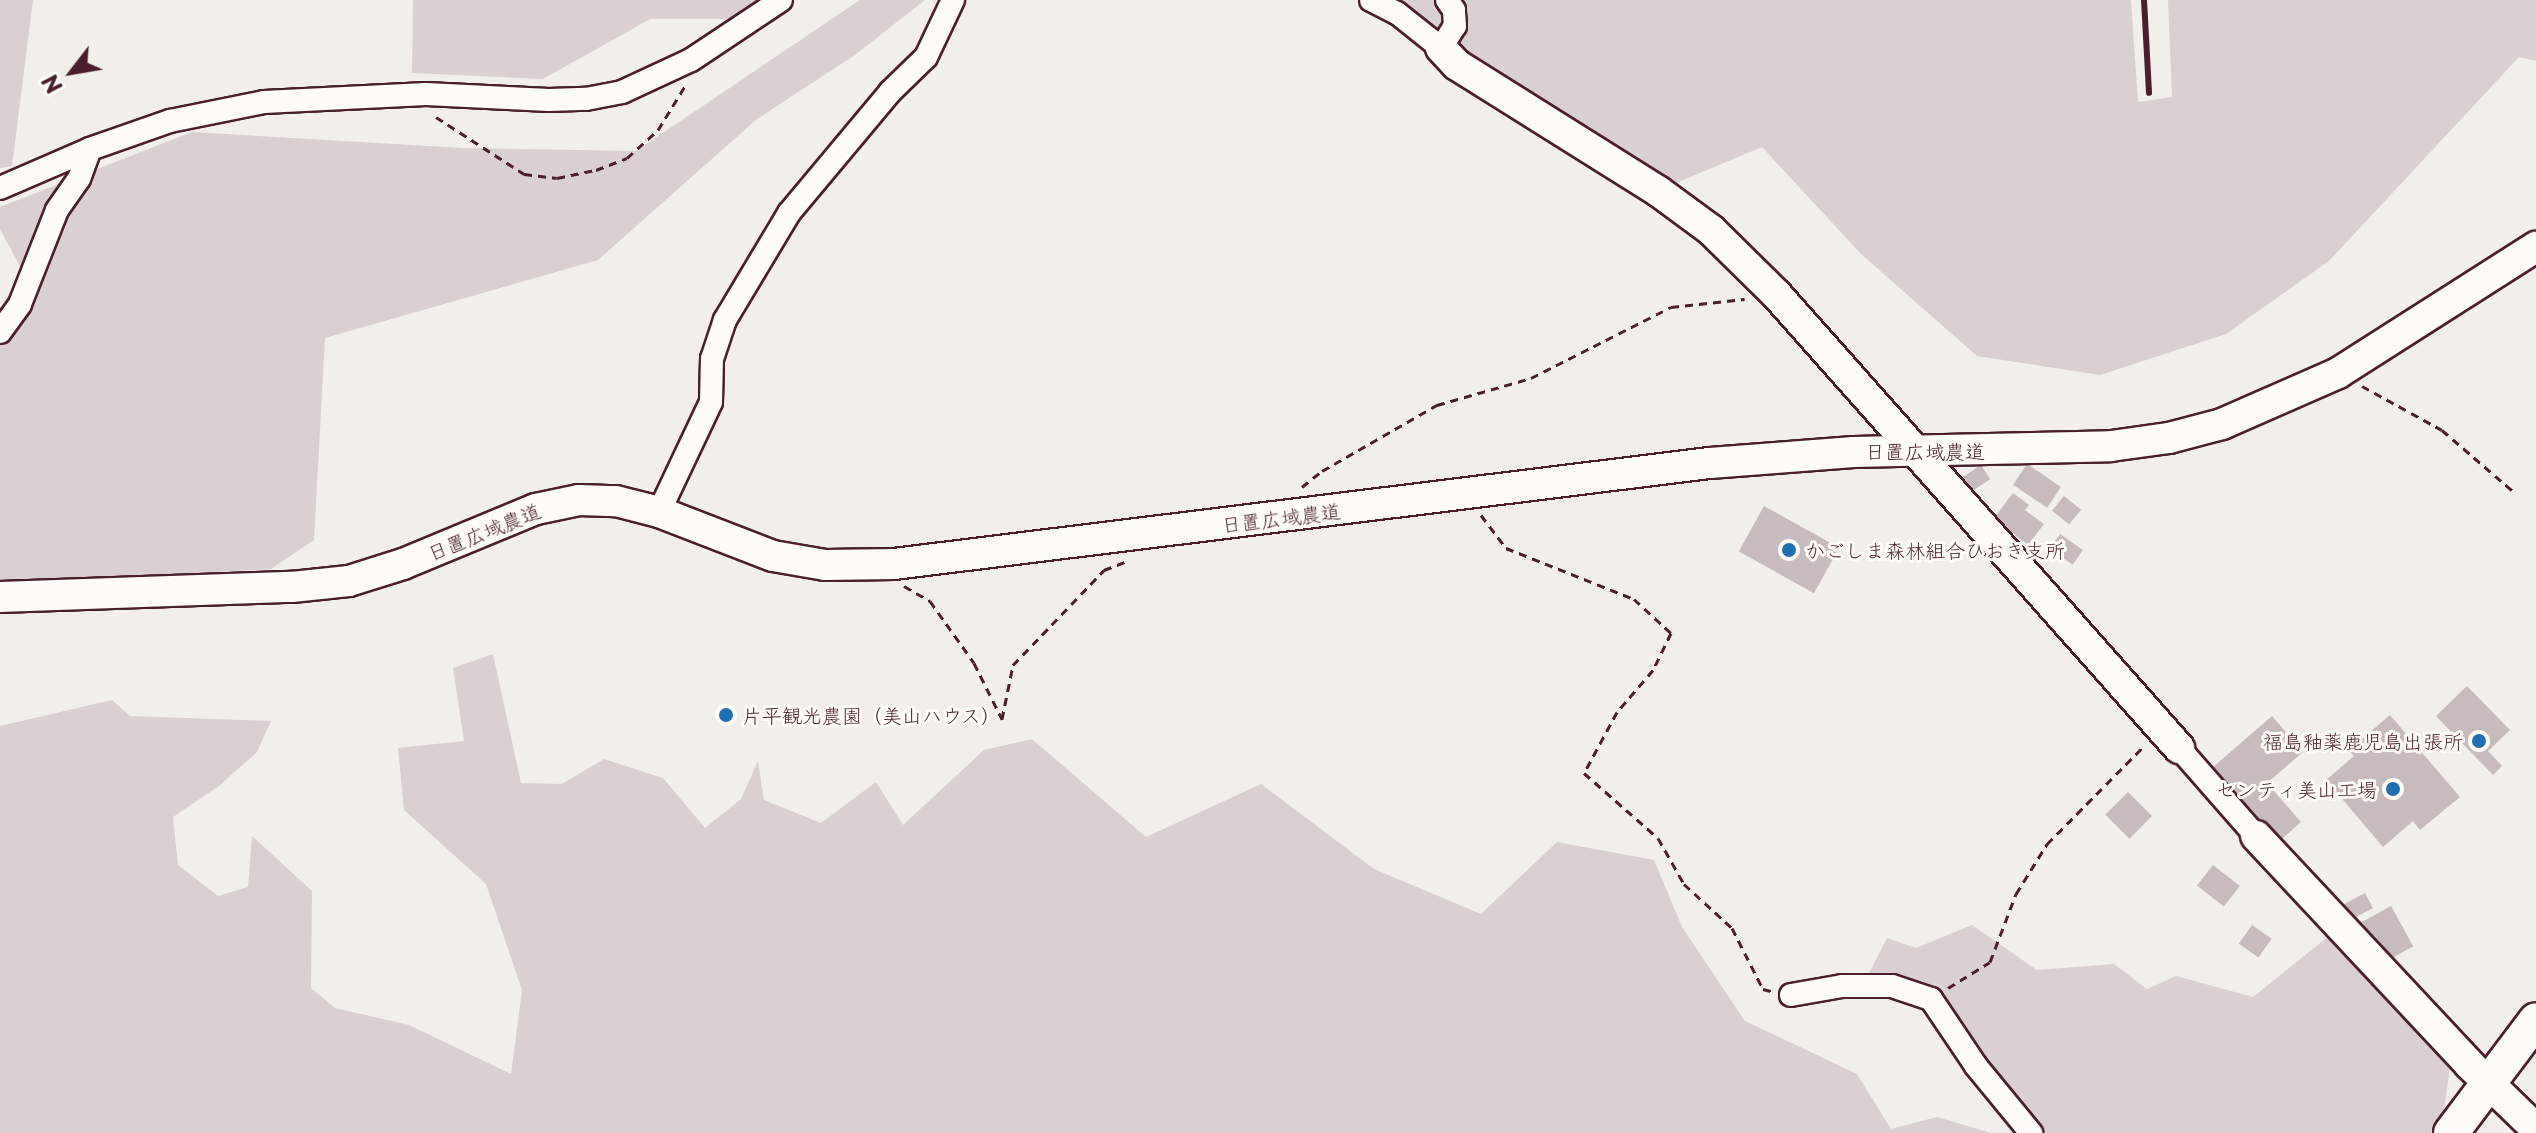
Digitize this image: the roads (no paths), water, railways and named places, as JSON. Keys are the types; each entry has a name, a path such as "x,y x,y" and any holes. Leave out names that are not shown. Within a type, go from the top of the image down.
{"main road":[{"path":"2451,1133 2536,1020"}],"street":[{"path":"0,188 90,149 170,121 264,102 426,94 586,99 622,92 691,60 781,0"},
{"path":"659,512 711,402 712,359 725,320 789,213 890,92 926,57 953,0"},
{"path":"1371,0 1397,13 1457,65 1658,191 1711,230 1777,295 2256,836 2536,1129"},
{"path":"1441,48 1455,26 1454,10 1447,0"},
{"path":"0,332 20,304 57,210 79,179 90,149"},
{"name":"日置広域農道","path":"0,597 292,587 349,581 403,564 536,509 579,500 616,501 659,512 773,556 825,565 894,564 1710,463 1854,452 2018,451 2111,446 2169,438 2222,424 2338,373 2536,247"},
{"path":"1791,995 1842,986 1892,986 1931,999 1976,1066 2031,1133"}],"railway":[{"path":"2144,0 2149,93"}],"place":[{"name":"かごしま森林組合ひおき支所","path":"1789,550"},
{"name":"片平観光農園（美山ハウス）","path":"726,715"},
{"name":"福島釉薬鹿児島出張所","path":"2479,741"},
{"name":"センティ美山工場","path":"2393,789"}]}
